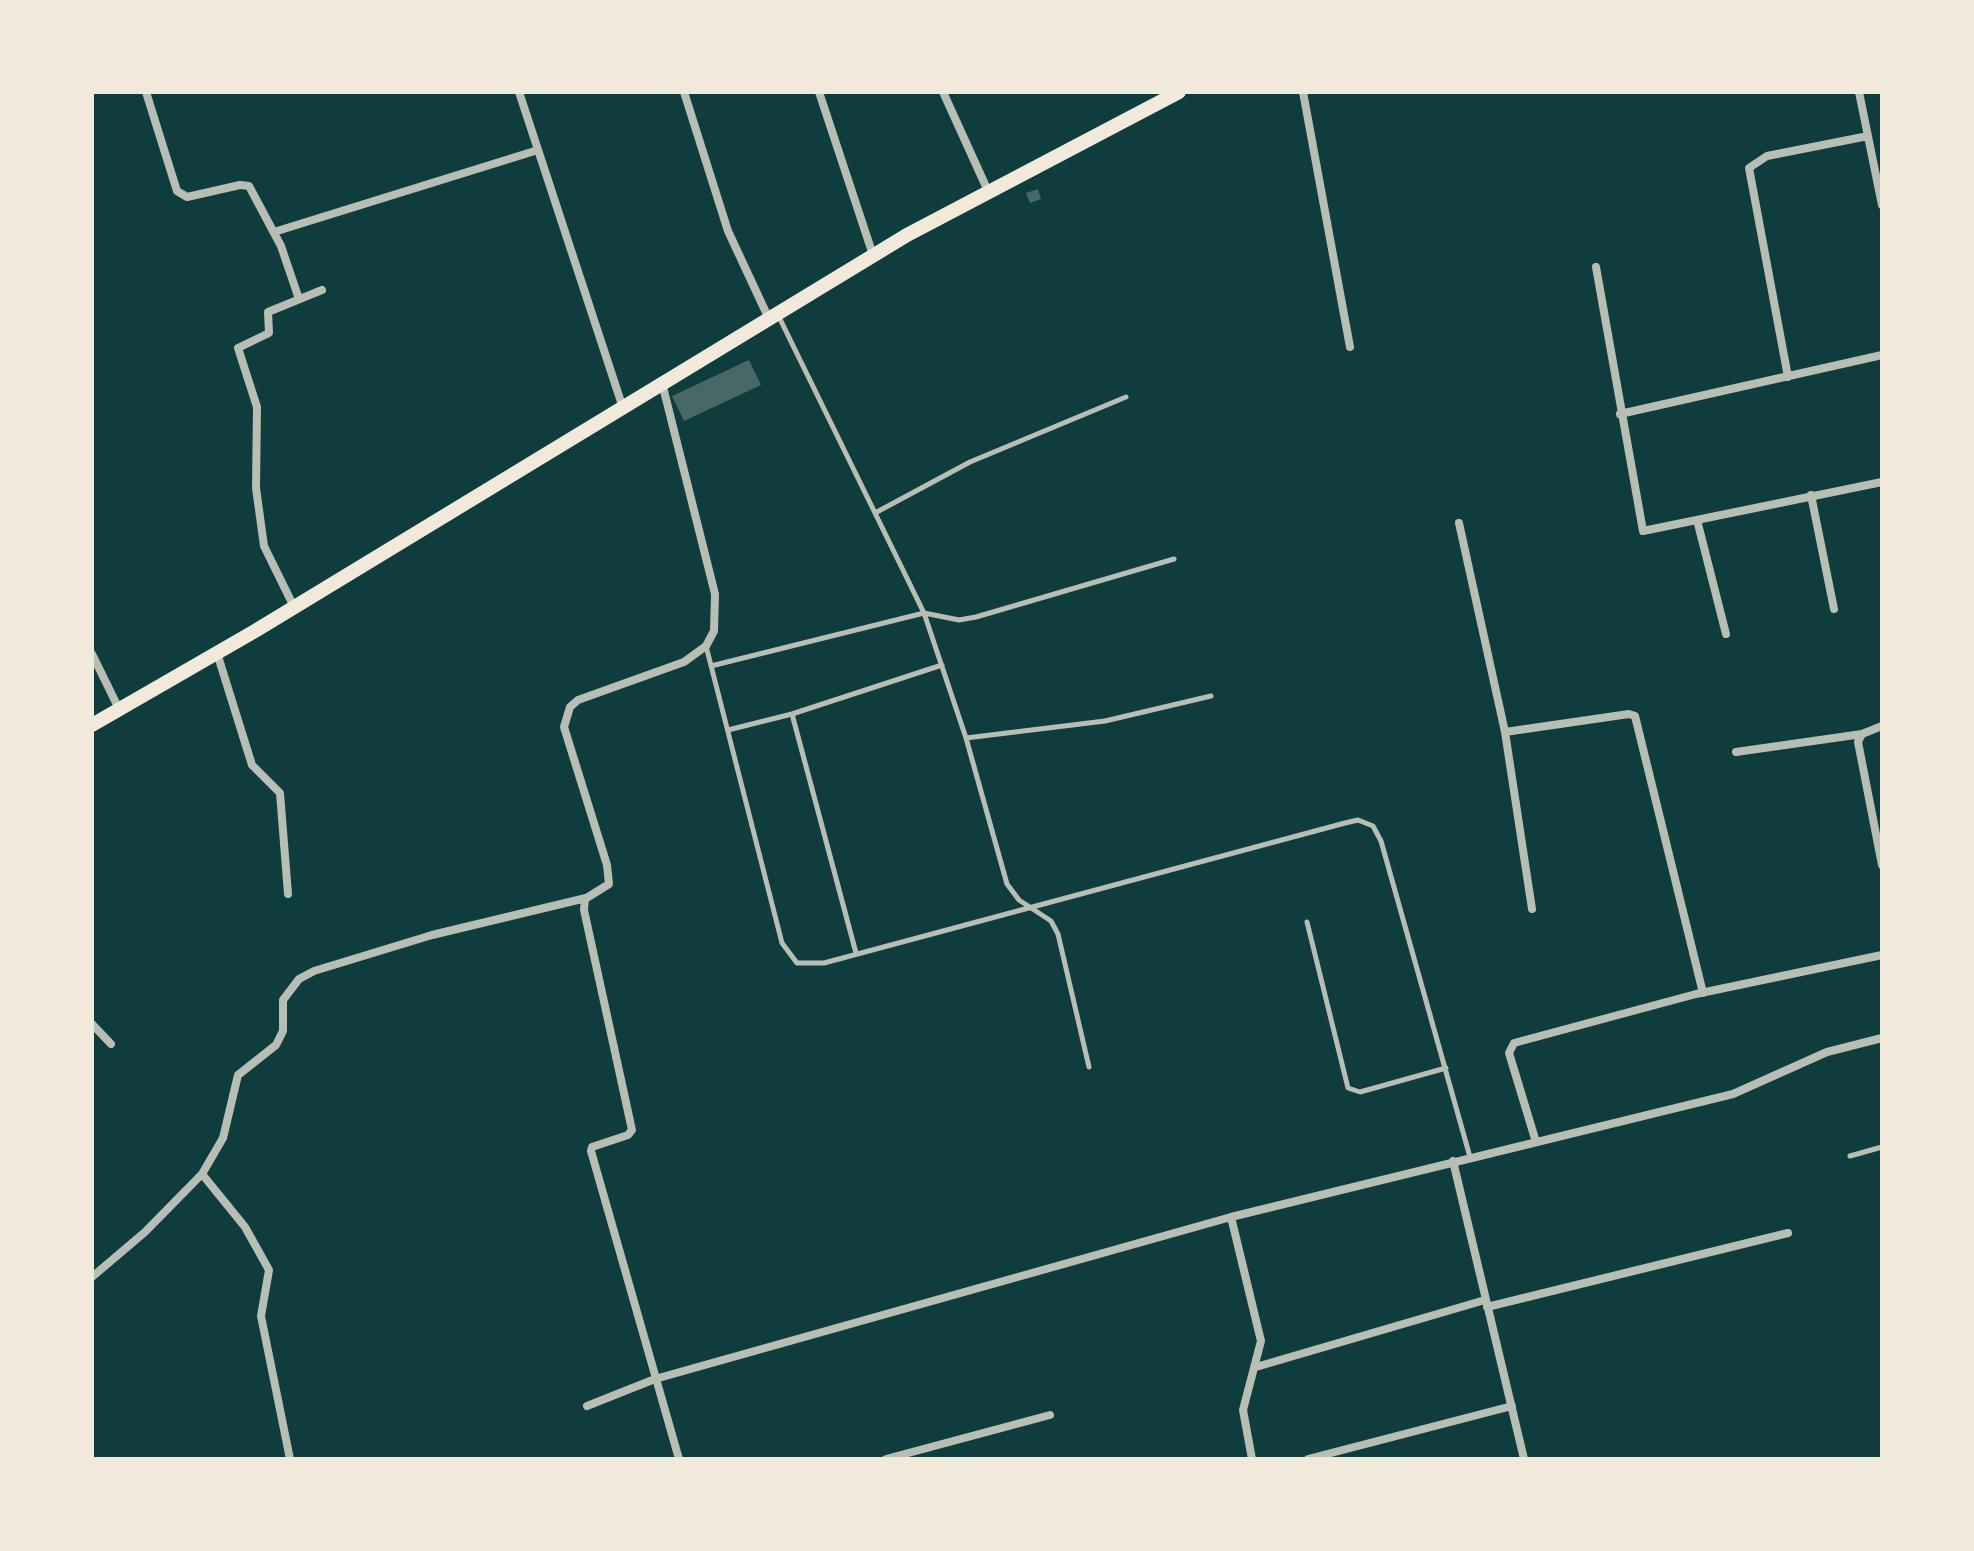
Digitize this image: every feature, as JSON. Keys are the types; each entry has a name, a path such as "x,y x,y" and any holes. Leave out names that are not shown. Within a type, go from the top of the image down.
{"main road":[{"path":"92,725 294,607 873,255 988,191 1179,92"}],"street":[{"path":"146,92 180,194 187,197 246,185 274,232 299,299"},
{"path":"519,92 623,408"},
{"path":"684,92 728,231 774,316"},
{"path":"819,92 873,255"},
{"path":"943,92 988,191"},
{"path":"1303,92 1350,347"},
{"path":"1859,92 1882,205"},
{"path":"1788,377 1749,168 1767,156 1868,136"},
{"path":"274,232 538,150"},
{"path":"1596,267 1641,529 1651,532 1882,482"},
{"path":"294,607 264,546 256,488 257,407 238,348 269,333 268,312 322,290"},
{"path":"1620,414 1882,355"},
{"path":"92,1277 145,1232 202,1174 223,1138 238,1075 276,1045 283,1031 283,1000 299,979 314,971 432,935 588,897 605,889 609,876 567,740 566,715 578,700 684,662 706,646 718,614 662,383"},
{"path":"1811,495 1834,609"},
{"path":"1697,520 1726,634"},
{"path":"1459,523 1505,732 1532,909"},
{"path":"217,653 252,765 280,793 288,894"},
{"path":"92,654 119,709"},
{"path":"1505,732 1629,714 1635,716 1703,993"},
{"path":"1736,752 1862,734 1882,726"},
{"path":"1862,734 1859,756 1882,865"},
{"path":"588,897 584,910 632,1130 628,1135 592,1147 591,1151 679,1459"},
{"path":"1536,1142 1509,1053 1510,1046 1605,1016 1882,955"},
{"path":"92,1024 111,1044"},
{"path":"587,1406 655,1379 1231,1217 1733,1094 1827,1052 1882,1038"},
{"path":"1453,1161 1524,1459"},
{"path":"202,1174 245,1227 269,1270 261,1316 290,1459"},
{"path":"1231,1217 1260,1327 1256,1367 1243,1410 1252,1459"},
{"path":"1256,1367 1486,1304 1788,1233"},
{"path":"1308,1459 1512,1406"},
{"path":"886,1459 1050,1415"}],"lane":[{"path":"774,316 924,613 966,738 1004,876 1013,895 1051,921 1058,934 1089,1067"},
{"path":"875,513 970,462 1126,397"},
{"path":"711,666 924,613 959,620 976,617 1174,559"},
{"path":"706,646 788,955 808,965 1345,823 1367,822 1373,826 1381,841 1470,1157"},
{"path":"728,730 792,714 942,665"},
{"path":"966,738 1105,721 1211,696"},
{"path":"792,714 856,953"},
{"path":"1307,922 1348,1088 1360,1092 1446,1068"},
{"path":"1850,1156 1882,1147"}],"building":[{"path":"1038,189 1041,199 1030,203 1026,193"},
{"path":"749,360 761,385 684,421 672,396"}]}
